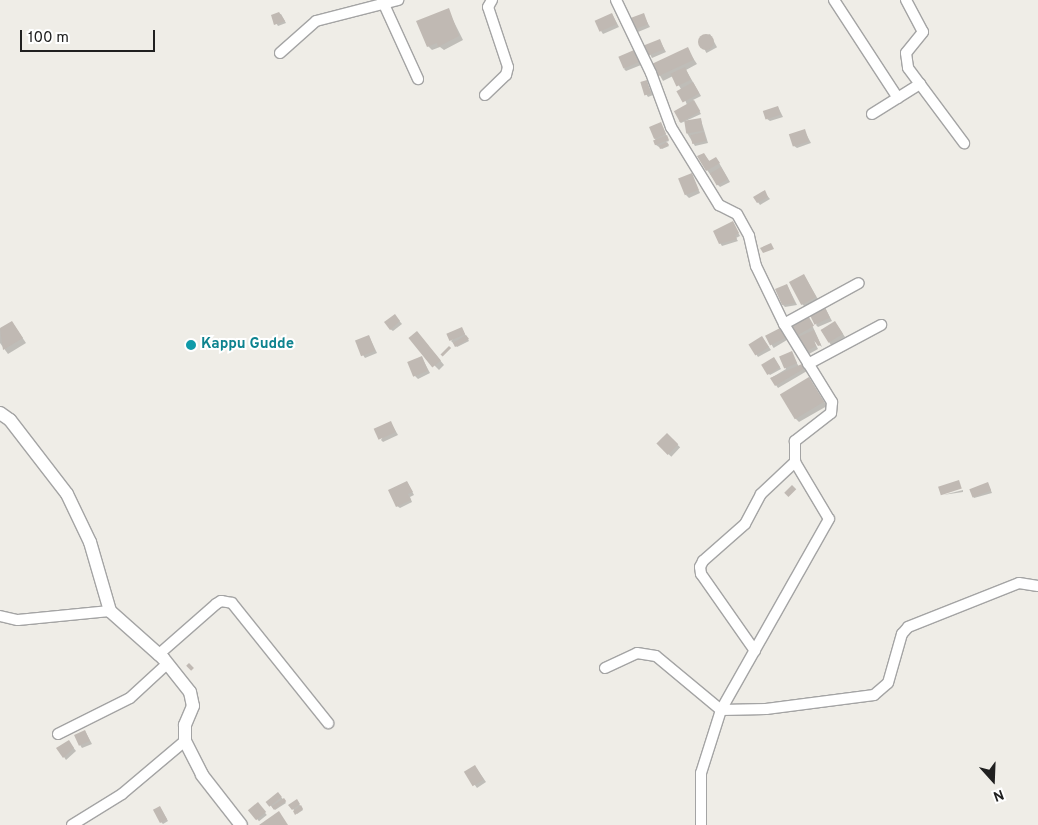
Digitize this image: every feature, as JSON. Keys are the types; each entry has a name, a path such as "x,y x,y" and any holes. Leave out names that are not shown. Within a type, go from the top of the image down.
{"street":[{"path":"280,53 316,22 383,2 398,0"},
{"path":"616,0 651,73 671,127 718,204 737,214 749,236 756,266 784,324 832,402 831,413 795,441 795,462 829,519 721,710 701,773 701,825"},
{"path":"834,0 898,98"},
{"path":"906,0 922,26 921,36 906,53 908,68 964,143"},
{"path":"485,95 506,75 508,67 489,1"},
{"path":"383,2 418,79"},
{"path":"872,114 920,84"},
{"path":"784,324 859,283"},
{"path":"808,364 881,325"},
{"path":"0,413 10,420 67,494 90,542 110,610 163,659 190,692 193,706 185,724 185,741 202,775 241,825"},
{"path":"755,651 701,574 700,567 744,524 761,494 795,462"},
{"path":"605,668 637,653 652,654 721,710 766,709 874,695 888,683 902,634 908,627 1019,583 1038,586"},
{"path":"58,734 130,698 163,659 221,601 232,603 328,723"},
{"path":"0,616 18,620 110,610"},
{"path":"72,825 122,794 185,741"}],"building":[{"path":"449,8 459,36 438,47 437,43 427,47 416,21"},
{"path":"279,12 285,21 274,25 271,15"},
{"path":"612,13 617,24 600,32 595,21"},
{"path":"644,13 648,24 634,29 630,18"},
{"path":"706,34 714,42 706,50 698,42"},
{"path":"660,39 664,49 648,56 644,45"},
{"path":"688,47 694,60 658,77 652,64"},
{"path":"634,50 639,62 623,69 618,57"},
{"path":"685,67 691,80 676,86 670,74"},
{"path":"647,80 651,93 644,95 640,82"},
{"path":"693,82 699,93 683,103 676,91"},
{"path":"694,100 700,111 680,123 674,111"},
{"path":"778,106 781,115 766,120 763,111"},
{"path":"701,118 703,131 686,133 684,121"},
{"path":"661,122 666,134 654,139 649,127"},
{"path":"805,129 809,141 793,147 789,134"},
{"path":"704,132 706,141 692,144 690,135"},
{"path":"667,135 669,140 655,145 653,141"},
{"path":"667,142 669,145 660,149 659,146"},
{"path":"704,153 709,161 716,157 720,163 706,171 697,156"},
{"path":"721,167 728,179 717,186 710,174"},
{"path":"692,173 699,190 685,195 678,179"},
{"path":"765,190 768,197 757,203 753,197"},
{"path":"733,221 739,233 735,235 737,239 719,244 713,231"},
{"path":"771,243 774,249 763,253 760,248"},
{"path":"804,274 816,297 801,305 789,282"},
{"path":"787,284 795,303 782,305 775,289"},
{"path":"824,305 830,318 815,325 809,312"},
{"path":"806,312 814,326 797,336 789,322"},
{"path":"395,314 400,321 390,330 384,322"},
{"path":"12,321 23,338 3,350 0,328"},
{"path":"835,321 843,334 829,343 821,330"},
{"path":"462,327 465,334 449,341 446,334"},
{"path":"782,327 787,337 770,345 765,336"},
{"path":"814,330 821,345 818,346 814,340 816,346 805,352 798,337"},
{"path":"417,331 441,361 432,367 408,338"},
{"path":"369,335 375,351 361,356 355,340"},
{"path":"466,335 469,339 455,347 453,343"},
{"path":"762,336 769,347 755,356 748,344"},
{"path":"449,346 451,348 443,357 441,354"},
{"path":"792,351 797,363 784,368 779,356"},
{"path":"422,356 428,371 413,377 407,362"},
{"path":"774,357 780,367 767,375 761,365"},
{"path":"802,364 805,368 775,386 770,378"},
{"path":"809,377 824,402 795,419 780,395"},
{"path":"391,421 396,432 379,440 374,429"},
{"path":"667,433 678,444 668,455 656,444"},
{"path":"959,480 962,489 941,495 938,487"},
{"path":"407,481 413,492 408,494 411,500 396,507 388,490"},
{"path":"988,482 991,490 973,498 969,489"},
{"path":"792,485 796,489 788,497 784,493"},
{"path":"189,663 194,668 191,671 186,666"},
{"path":"85,730 90,741 79,746 74,735"},
{"path":"69,740 74,748 63,758 56,748"},
{"path":"475,765 484,780 473,786 464,772"},
{"path":"278,792 282,797 269,807 266,802"},
{"path":"284,798 286,801 274,810 272,806"},
{"path":"297,799 300,804 292,810 288,805"},
{"path":"258,802 266,812 256,820 248,810"},
{"path":"301,805 303,809 295,815 293,811"},
{"path":"160,806 167,819 160,823 153,810"},
{"path":"279,811 288,825 259,825"}],"place":[{"name":"Kappu Gudde","path":"191,345"}]}
